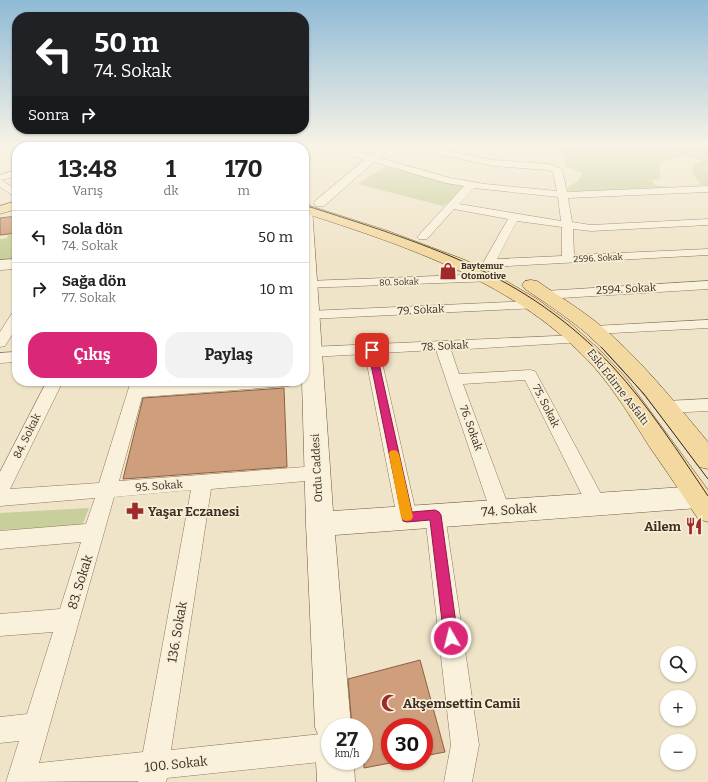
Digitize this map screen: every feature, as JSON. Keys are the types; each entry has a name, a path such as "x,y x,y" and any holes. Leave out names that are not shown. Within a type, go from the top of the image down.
{"main road":[{"path":"0,203 12,198"},
{"name":"Eski Edirne Asfaltı","path":"309,204 423,237 489,271 539,300 586,335 653,389 708,460"},
{"name":"Eski Edirne Asfaltı","path":"309,204 465,266 489,271"},
{"path":"0,210 12,206"},
{"name":"Ordu Caddesi","path":"309,315 309,350"},
{"name":"Eski Edirne Asfaltı","path":"586,335 596,356 631,400 701,496"},
{"name":"Ordu Caddesi","path":"303,386 318,473 332,718"},
{"name":"74. Sokak","path":"320,524 500,510 597,505 701,496"},
{"path":"335,770 336,782"}],"street":[{"path":"1,183 12,192"},
{"path":"309,203 337,183"},
{"path":"463,183 564,195 708,189"},
{"path":"561,183 564,195 568,226 568,259"},
{"path":"423,237 471,185"},
{"path":"452,206 568,226 591,228 708,222"},
{"path":"489,271 514,217"},
{"name":"2596. Sokak","path":"489,271 568,259 708,252"},
{"path":"0,265 12,264"},
{"name":"80. Sokak","path":"309,285 489,271"},
{"name":"2594. Sokak","path":"539,300 625,289 708,285"},
{"name":"79. Sokak","path":"309,315 539,300"},
{"path":"0,343 12,324"},
{"path":"703,324 708,335"},
{"name":"78. Sokak","path":"309,350 372,350 442,346 703,324"},
{"name":"76. Sokak","path":"442,346 500,510"},
{"path":"372,350 403,518"},
{"path":"0,358 12,357"},
{"name":"75. Sokak","path":"453,379 530,375 597,505"},
{"name":"84. Sokak","path":"0,491 52,386"},
{"name":"83. Sokak","path":"21,781 138,386"},
{"path":"667,407 708,405"},
{"name":"95. Sokak","path":"0,498 318,473"},
{"name":"136. Sokak","path":"153,774 202,483"},
{"path":"435,515 465,745 458,782"},
{"path":"0,540 95,532"},
{"path":"0,625 69,619"},
{"path":"0,730 37,726"},
{"name":"100. Sokak","path":"21,781 153,774 321,748"}],"green space":[{"path":"457,183 468,186 443,206 358,184"},
{"path":"574,183 654,183 655,185 672,187 569,192 568,187"},
{"path":"708,183 708,185 685,185"},
{"path":"8,235 12,235 12,259 0,259 0,239 7,238"},
{"path":"89,508 82,526 0,530 0,513"}],"building":[{"path":"12,217 12,234 0,235 0,218"},
{"path":"284,388 287,467 123,479 143,398"},
{"name":"Akşemsettin Camii","path":"420,660 445,752 433,754 433,718 381,718 381,765 373,766 373,718 351,718 348,679"}],"tram line":[{"path":"309,207 390,233 470,265 508,284 544,307 579,334 613,367 639,397 708,496"},
{"path":"601,347 644,394 708,479"}],"slow traffic":[{"path":"394,454 407,517"}],"place":[{"name":"Baytemur Otomotive","path":"448,271"},
{"name":"Yaşar Eczanesi","path":"135,511"},
{"name":"Ailem","path":"694,526"},
{"name":"Akşemsettin Camii","path":"390,703"}],"route":[{"path":"372,350 407,517 435,515 451,638"}]}
